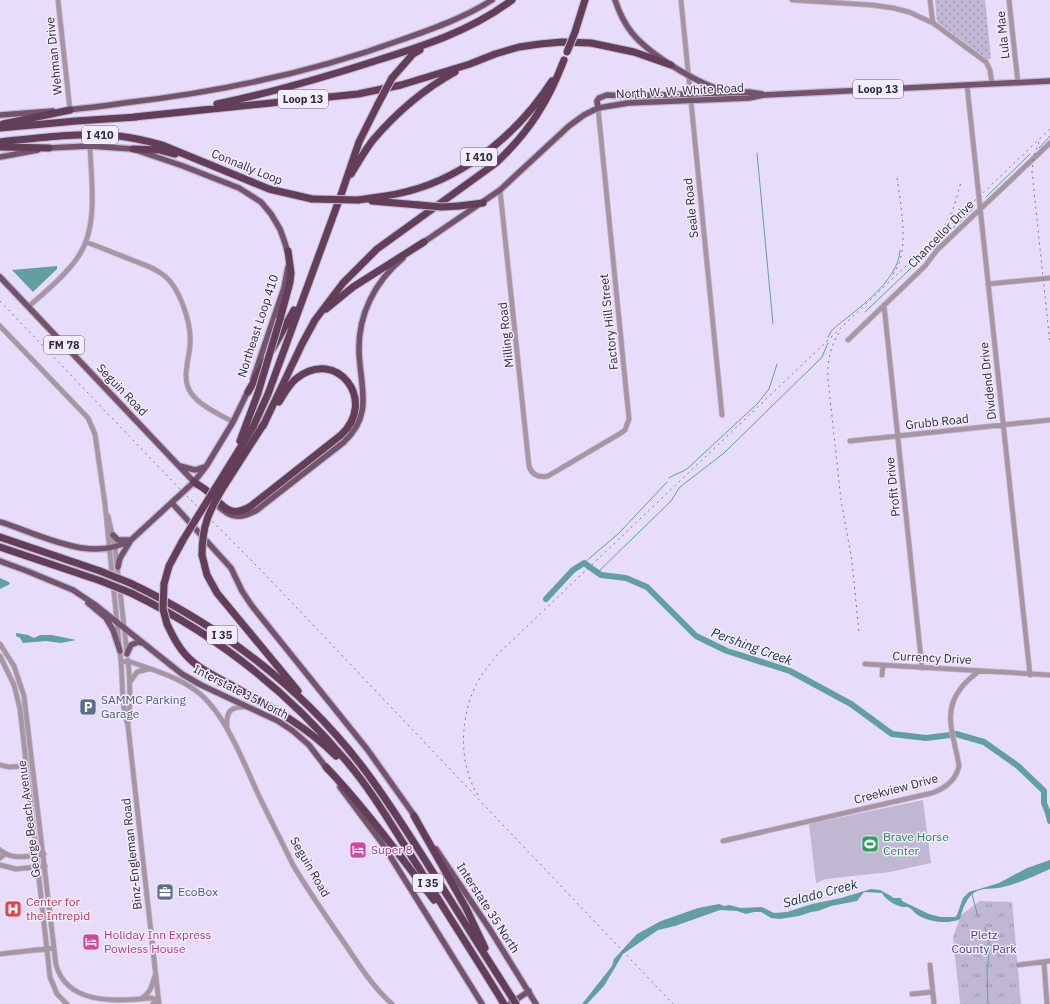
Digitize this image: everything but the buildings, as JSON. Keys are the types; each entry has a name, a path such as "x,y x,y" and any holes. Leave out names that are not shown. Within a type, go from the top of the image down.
{"highway":[{"name":"I 410","path":"0,128 76,120 134,117 206,107 256,96 330,76 434,42 479,21 504,7 512,0"},
{"name":"Connally Loop","path":"0,142 83,135 116,136 143,140 162,145 269,189 285,194 312,199 358,200 410,191 443,178 466,166 488,151 533,108 549,86 564,60 575,32 584,0"},
{"path":"304,702 298,691 217,593 207,575 202,555 205,525 232,463 253,427 268,394 359,142 392,78 413,54 434,42"},
{"name":"Loop 13","path":"134,117 358,94 401,85 470,64 495,54 540,44 562,42 591,43 610,46 634,52 671,65"},
{"path":"263,426 315,320 342,283 377,249 496,163 509,151 522,137 537,114 553,87 564,60"},
{"path":"342,192 349,177 372,141 395,116 432,86 470,64"},
{"path":"0,124 70,110"},
{"path":"0,147 49,148"},
{"path":"134,149 160,150 197,159"},
{"path":"358,200 442,207 483,203"},
{"path":"315,320 353,287 424,242"},
{"path":"232,463 258,393 290,282 291,273 288,251"},
{"path":"248,392 307,287"},
{"path":"194,482 207,490 225,508 236,512 241,512 246,509 347,430 352,423 356,410 356,402 349,384 336,372 329,369 320,368 311,370 297,378 291,384 263,426 222,484 183,540 169,566 164,584 164,609 167,624 182,651 193,662 289,718 318,739 340,759 348,763"},
{"name":"I 35","path":"0,536 130,583 173,605 218,632 271,672 304,702 349,750 376,786 502,982 513,1002"},
{"name":"I 35","path":"0,547 88,576 131,593 187,623 217,642 244,661 292,702 348,763 364,784 504,1004"},
{"path":"0,551 88,576"},
{"path":"326,767 361,806 450,919"},
{"path":"414,816 466,908 502,982"}],"main road":[{"path":"615,0 624,20 632,32 641,42 671,65"},
{"path":"0,114 70,110 168,98 243,85 300,72 363,54 394,43 470,12 489,1"},
{"name":"North W. W. White Road","path":"671,65 709,86 731,92"},
{"name":"North W. W. White Road","path":"598,108 598,99 603,96 748,98 764,95 1050,81"},
{"name":"North W. W. White Road","path":"483,203 500,190 569,126 584,115 598,108 731,92 749,92 764,95"},
{"name":"Northeast Loop 410","path":"0,157 49,148 90,146 134,149 239,188 261,202 271,214 280,229 288,251 288,267 284,288 248,392 233,422 207,465 194,482 131,540 116,547 108,548"},
{"path":"194,482 223,511 232,516 244,516 257,510 352,434 357,427 363,411 359,336 366,309 371,297 388,272 424,242 483,203"},
{"name":"Seguin Road","path":"0,277 179,466"},
{"path":"179,466 195,470 207,465"},
{"name":"FM 78","path":"179,466 194,482"},
{"name":"Interstate 35 North","path":"172,503 231,568 242,591 252,606 367,749 489,928 536,1004"},
{"path":"0,522 76,547 91,550 108,548"},
{"path":"113,535 118,540 131,540"},
{"path":"118,567 121,556 131,540"},
{"name":"Interstate 35 North","path":"0,561 72,590 94,604 182,674 278,721 309,745 382,843 482,1004"},
{"path":"72,590 106,618 113,630 120,652"},
{"path":"127,654 131,645 138,642 142,643"},
{"path":"513,1002 529,991"}],"street":[{"name":"Wehman Drive","path":"58,0 70,110"},
{"name":"Seale Road","path":"681,0 722,415"},
{"path":"792,0 893,8 909,12 933,23 986,62 990,70 992,84"},
{"path":"930,0 933,23"},
{"name":"Lula Mae","path":"1009,0 1018,83"},
{"name":"Dividend Drive","path":"967,85 1030,675"},
{"name":"Factory Hill Street","path":"536,476 548,476 621,433 625,430 629,419 598,108"},
{"name":"Chancellor Drive","path":"848,340 925,266 937,250 980,208 1050,143"},
{"path":"28,307 74,263 86,242 92,217 90,146"},
{"name":"Milling Road","path":"500,190 529,466 536,476"},
{"path":"86,242 150,267 163,274 168,279 183,305 188,323 190,345 186,380 188,387 194,396 204,405 233,422"},
{"path":"988,284 1050,278"},
{"name":"Profit Drive","path":"884,304 922,668"},
{"name":"Binz-Engleman Road","path":"0,326 88,418 95,434 105,504 108,548 123,680 123,713 128,726 158,1002"},
{"name":"Grubb Road","path":"850,441 1050,420"},
{"name":"Binz-Engleman Road","path":"105,504 116,547 128,661 130,683 130,714 128,726"},
{"name":"George Beach Avenue","path":"0,644 14,666 24,696 56,965 60,978 65,986 76,996 84,1000 98,1003 151,998 158,1002"},
{"name":"George Beach Avenue","path":"0,656 14,685 18,698 50,977 52,986 59,997 67,1004"},
{"name":"Seguin Road","path":"121,662 128,661 180,681 196,690 213,707 227,729 293,864 305,885 363,970 392,1004"},
{"name":"Currency Drive","path":"865,664 979,671"},
{"name":"Currency Drive","path":"882,675 883,665"},
{"path":"130,683 137,672 148,669"},
{"path":"979,671 1050,675"},
{"name":"Creekview Drive","path":"723,841 932,793 946,787 958,773 959,766 950,718 950,710 954,698 962,686 979,671"},
{"path":"227,729 227,717 232,709 238,706 247,706"},
{"path":"0,764 9,767 26,766"},
{"path":"0,850 5,854 17,857 44,854"},
{"path":"0,858 5,854"},
{"path":"0,866 13,869 45,866"},
{"path":"0,954 54,948"},
{"path":"1018,965 1050,962"},
{"path":"1044,963 1047,1004"},
{"path":"930,965 934,1004"},
{"path":"141,999 147,995 151,989 155,974"},
{"path":"912,994 932,992"},
{"path":"153,1004 158,1002"}],"green space":[{"path":"935,0 985,0 991,59 987,59 937,22"},
{"name":"Brave Horse Center","path":"923,800 931,863 890,872 826,879 816,883 809,824"},
{"name":"Pletz County Park","path":"980,901 1012,902 1021,1004 960,1004 953,937 961,915"}],"shaded area":[{"path":"57,266 57,269 33,292 12,270"},
{"path":"0,578 9,582 10,584 0,589"},
{"path":"16,633 28,635 34,638 40,635 52,635 76,640 61,643 46,641 23,643 20,638 16,636"},
{"path":"1050,860 1050,869 1033,877 1003,887 975,892 967,900 960,919 949,922 937,922 925,919 908,907 902,907 893,903 882,893 864,892 857,901 831,906 799,916 780,919 771,918 761,912 746,914 737,911 720,910 675,926 658,930 623,954 604,986 587,1004 582,1004 612,966 614,959 637,934 661,921 698,908 719,904 741,908 762,907 774,913 787,912 871,889 880,890 893,898 901,898 902,901 929,914 941,917 955,917 963,898 969,892 999,883 1027,868"}],"waterway":[{"path":"1039,148 1050,136"},
{"path":"757,153 773,324"},
{"path":"986,197 1030,154"},
{"path":"865,312 974,208"},
{"path":"828,337 832,330 863,305 884,284 898,262 900,250"},
{"path":"597,573 671,501 680,487 724,453 814,365 822,357 828,343"},
{"path":"669,478 688,468 758,403 769,389 777,364"},
{"path":"584,563 619,533 667,482"},
{"name":"Pershing Creek","path":"546,599 573,570 584,563 601,575 626,578 647,587 696,636 727,651 790,671 851,704 892,734 926,738 950,735"},
{"name":"Pershing Creek","path":"956,734 984,742 1018,766 1044,791 1044,803 1050,821"},
{"path":"972,894 978,917"},
{"path":"984,927 989,944 987,973 988,1004"}],"railway":[{"path":"478,795 467,769 464,755 464,726 467,711 476,685 483,673 498,654 1050,129"},
{"path":"1039,142 1034,155 1032,171 1050,344"},
{"path":"893,274 902,253 903,240 902,213 897,177"},
{"path":"945,225 954,207 961,182"},
{"path":"0,301 176,485 258,567 673,1004"},
{"path":"839,333 833,344 830,355 828,379 841,500 852,561 859,633"}],"place":[{"name":"SAMMC Parking Garage","path":"88,707"},
{"name":"Brave Horse Center","path":"870,844"},
{"name":"Super 8","path":"358,850"},
{"name":"EcoBox","path":"165,892"},
{"name":"Center for the Intrepid","path":"13,909"},
{"name":"Holiday Inn Express Powless House","path":"91,942"}],"water label":[{"name":"Salado Creek","path":"820,893"}]}
